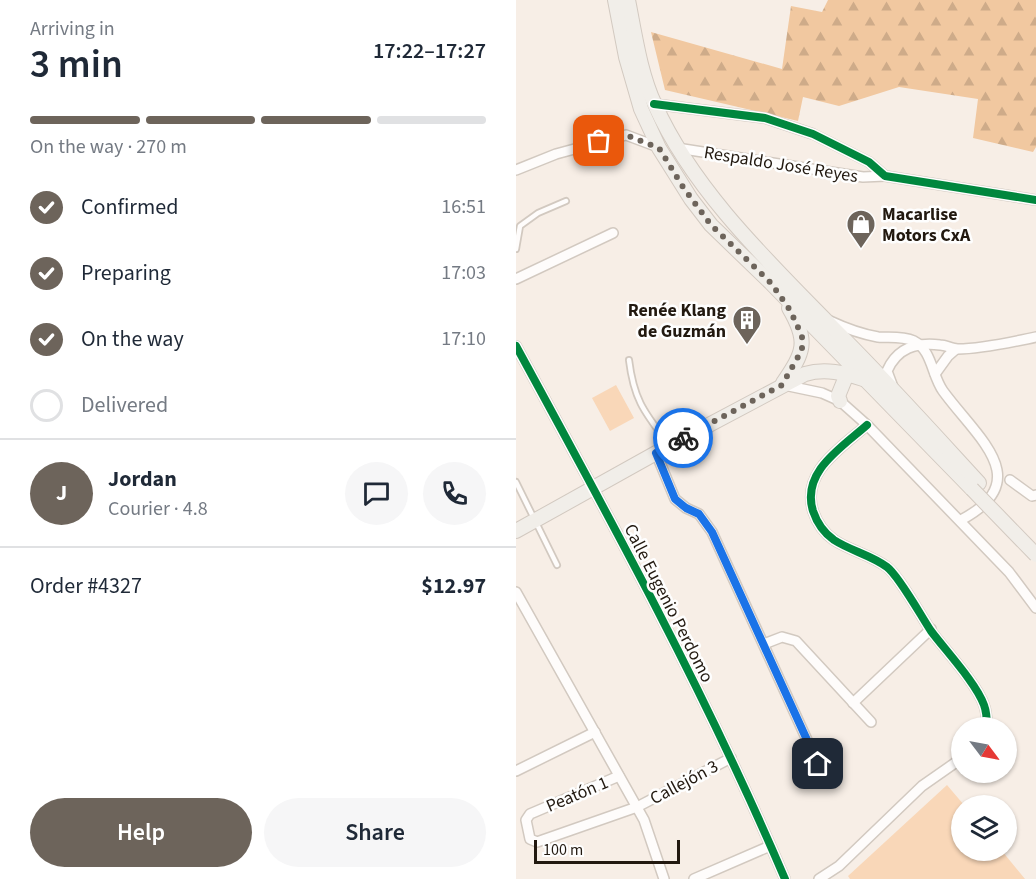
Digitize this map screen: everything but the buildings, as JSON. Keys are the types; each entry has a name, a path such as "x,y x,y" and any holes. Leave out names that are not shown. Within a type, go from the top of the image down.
{"main road":[{"path":"615,0 626,57 641,109 659,148 680,183 711,225 865,380 1036,541"},
{"path":"628,0 638,54 654,104 677,148 724,211 820,316 895,392 1036,555"},
{"path":"771,283 790,310 802,336 802,350 782,385"},
{"path":"516,531 782,385 817,370 847,374 865,380"},
{"path":"840,401 838,396 847,374"}],"street":[{"path":"654,104 765,118 813,134 869,162 885,176"},
{"path":"516,170 556,154 626,135 659,148"},
{"name":"Respaldo José Reyes","path":"677,148 863,177 885,176 1036,200"},
{"path":"516,279 613,233"},
{"path":"820,316 864,334 904,338 921,346 942,389 1003,458"},
{"path":"895,392 887,371 899,352 909,347 939,344 956,349 1036,337"},
{"name":"Calle Eugenio Perdomo","path":"516,346 594,489 731,758 785,879"},
{"path":"935,374 956,349"},
{"path":"782,385 822,393 840,401 961,520 1009,572 1036,608"},
{"path":"867,426 820,469 812,485 809,499 815,519 825,533 836,541 871,557 890,569 930,629 979,694 987,717"},
{"path":"656,453 675,499 686,508 699,514 712,532 818,764"},
{"path":"961,520 982,512 1002,493 1009,476 1035,498"},
{"path":"516,592 644,820 664,879"},
{"path":"853,703 930,629"},
{"path":"764,644 782,637 796,641 871,722"},
{"path":"516,771 595,732"},
{"name":"Callejón 3","path":"637,807 731,758"},
{"path":"819,879 839,866 922,786 951,766"},
{"name":"Peatón 1","path":"619,776 530,814 526,820 530,839 537,842 637,807"},
{"path":"694,879 770,846"}],"lane":[{"path":"516,249 520,226 538,213 566,201"},
{"path":"629,360 632,386 643,411 669,446"},
{"path":"516,482 557,565"}],"green space":[{"path":"828,0 1036,0 1036,147 1033,152 973,138 978,99 899,87 839,106 803,97 798,121 665,90 651,32 782,69 791,6 822,12"}],"shaded area":[{"path":"616,385 634,418 610,431 592,398"},
{"path":"947,785 956,795 951,795 951,861 1010,861 1025,879 850,879 848,876"}],"cycle path":[{"path":"654,104 765,118 813,134 869,162 885,176 1036,200"},
{"path":"516,346 691,676 785,879"},
{"path":"867,425 835,452 818,473 811,497 813,511 824,531 834,540 874,559 892,572 931,631 980,696 987,717"}],"way so far":[{"path":"599,141 626,135 637,137 659,148 675,176 711,225 771,283 790,310 802,336 802,350 782,385 683,438"}],"place":[{"name":"Macarlise Motors CxA","path":"861,250"},
{"name":"Renée Klang de Guzmán","path":"747,346"}],"route":[{"path":"683,438 656,453 675,499 678,504 699,514 712,532 818,764"}]}
